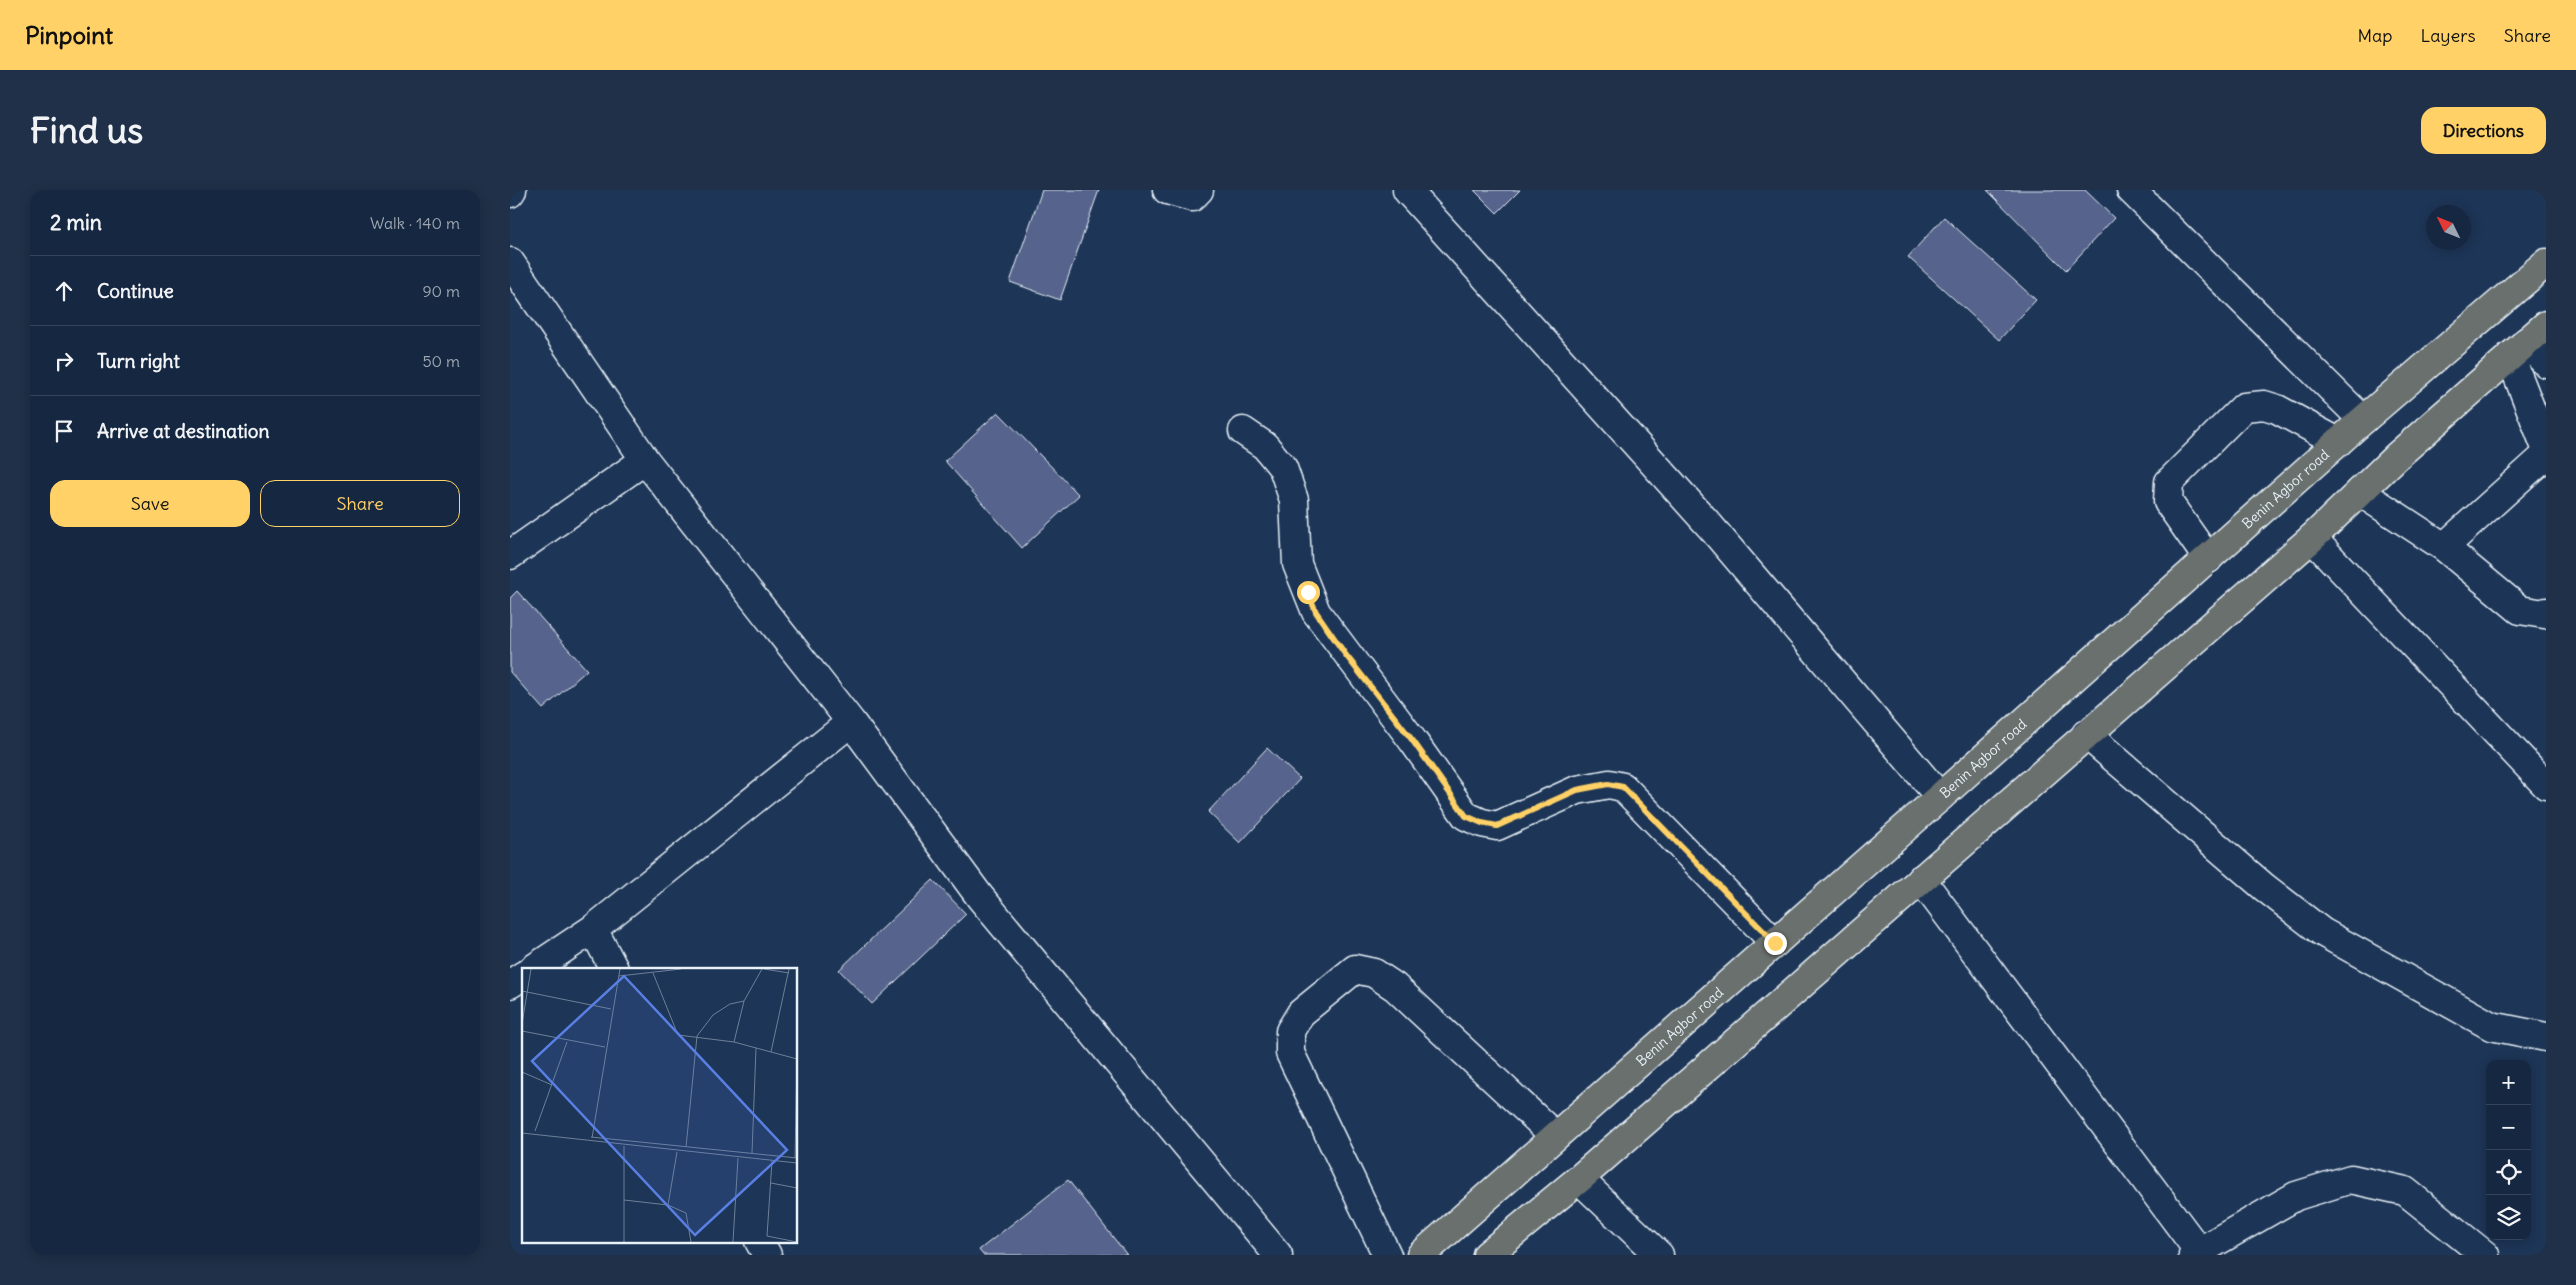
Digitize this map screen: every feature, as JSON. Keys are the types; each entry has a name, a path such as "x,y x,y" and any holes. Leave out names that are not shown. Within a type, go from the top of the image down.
{"highway":[{"name":"Benin Agbor road","path":"1421,1255 1940,798 2338,442 2546,263"},
{"path":"1487,1255 1578,1179 2312,538 2397,456 2528,341"}],"street":[{"path":"1167,190 1192,197 1199,190"},
{"path":"1407,190 1710,526 1940,798"},
{"path":"2131,190 2363,420"},
{"path":"510,262 645,460 851,722 980,897 1278,1255"},
{"path":"2528,341 2546,363"},
{"path":"2528,341 2546,448"},
{"path":"2208,559 2168,502 2169,482 2244,407 2264,405 2277,409 2338,442"},
{"path":"1242,431 1265,446 1283,468 1294,500 1297,564 1316,612 1413,741 1466,816 1482,823 1497,826 1586,788 1608,784 1623,787 1775,943"},
{"path":"2444,547 2546,455"},
{"path":"510,555 645,460"},
{"path":"2360,492 2444,547 2520,610 2544,614 2546,612"},
{"path":"2312,538 2546,785"},
{"path":"534,968 593,929 851,722"},
{"path":"2086,734 2264,887 2322,932 2491,1026 2546,1037"},
{"path":"1921,879 2195,1253 2296,1196 2351,1179 2405,1191 2485,1255"},
{"path":"593,929 613,968"},
{"path":"1387,1255 1290,1053 1290,1031 1301,1013 1355,969 1374,973 1395,987 1555,1136"},
{"path":"510,984 522,976"},
{"path":"1578,1179 1659,1255"},
{"path":"760,1242 767,1255"}],"building":[{"path":"1042,190 1099,190 1060,300 1010,282"},
{"path":"1474,190 1520,190 1497,213"},
{"path":"1987,190 2085,190 2114,218 2066,270"},
{"path":"1944,217 2036,300 1999,340 1908,257"},
{"path":"998,412 1079,495 1022,548 945,461"},
{"path":"517,591 587,670 543,709 510,672 510,598"},
{"path":"1267,748 1300,779 1240,843 1208,812"},
{"path":"933,880 966,914 872,1004 839,970"},
{"path":"1068,1180 1127,1255 983,1255 979,1250"}],"route":[{"path":"1308,592 1316,612 1345,654 1413,741 1466,816 1482,823 1497,826 1577,790 1594,785 1608,784 1623,787 1775,943"}]}
